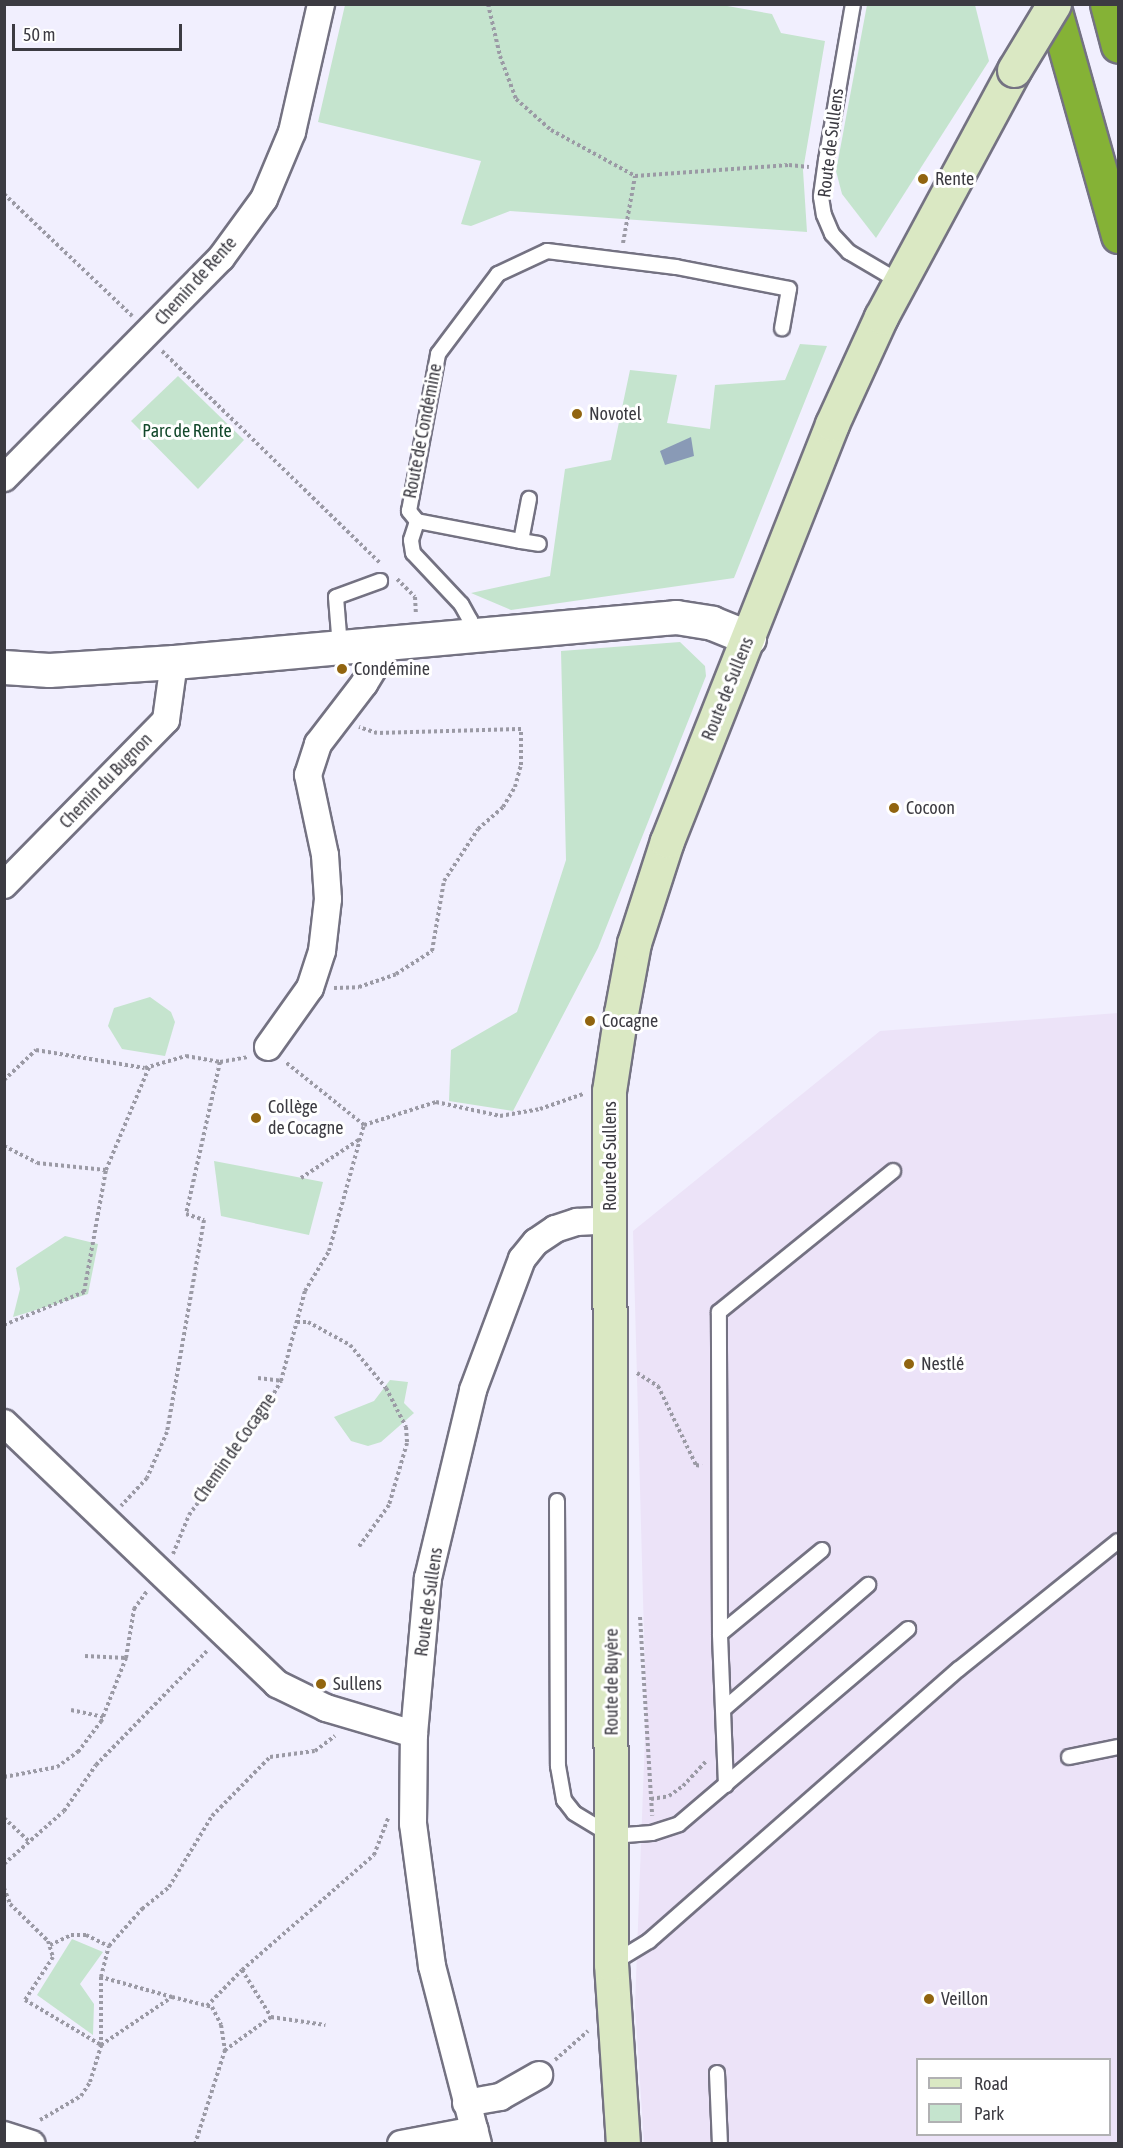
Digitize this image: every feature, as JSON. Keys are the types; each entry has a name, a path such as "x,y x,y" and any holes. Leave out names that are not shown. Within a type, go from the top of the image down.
{"highway":[{"path":"1053,4 1119,236"},
{"path":"1107,4 1119,46"}],"main road":[{"name":"Route de Sullens","path":"610,1220 609,1091 634,943 667,841 832,424 900,282 1014,70 1053,4"},
{"name":"Route de Buyère","path":"610,1220 611,1964 623,2144"}],"street":[{"name":"Chemin de Rente","path":"4,478 151,338 221,258 264,199 292,132 321,4"},
{"path":"4,667 49,670 174,662 676,617 712,624 749,638"},
{"path":"268,1047 309,988 321,951 328,899 325,855 308,775 318,744 364,684 389,643"},
{"name":"Chemin du Bugnon","path":"4,885 166,720 174,662"},
{"name":"Route de Sullens","path":"476,2137 432,1966 413,1824 414,1734 428,1578 473,1390 513,1278 536,1242 555,1229 577,1222 610,1220"},
{"path":"4,1423 277,1684 326,1708 414,1734"},
{"path":"466,2103 500,2097 539,2075"},
{"path":"4,2135 36,2132"},
{"path":"401,2144 476,2137"}],"lane":[{"name":"Route de Sullens","path":"853,4 825,160 821,197 824,215 832,234 849,252 900,282"},
{"name":"Route de Condémine","path":"472,636 470,620 461,604 413,553 411,540 417,521 409,511 409,504 438,354 498,274 547,251 676,267 789,289 782,328"},
{"path":"521,541 529,499"},
{"path":"417,521 538,544"},
{"path":"340,647 336,597 380,581"},
{"path":"726,1785 725,1708 720,1634 719,1312 892,1171"},
{"path":"557,1501 558,1766 564,1800 574,1813 612,1836 652,1833 679,1824 908,1629"},
{"path":"611,1964 649,1941 959,1669 1119,1541"},
{"path":"720,1634 822,1550"},
{"path":"725,1708 868,1585"},
{"path":"1069,1757 1119,1747"},
{"path":"717,2073 720,2144"}],"path":[{"path":"488,4 500,56 516,99 551,130 635,176 789,165 810,168"},
{"path":"622,249 635,176"},
{"path":"4,195 415,597"},
{"path":"309,988 359,987 396,974 432,951 444,881 478,829 502,807 515,787 521,765 521,729 377,733 335,719"},
{"path":"4,1080 36,1050 149,1066 186,1056 220,1062 242,1060 268,1047 314,1088 364,1125 436,1102 500,1116 540,1109 589,1091"},
{"path":"117,1511 147,1478 167,1432 204,1220 186,1214 220,1062"},
{"path":"4,1325 84,1292 106,1170 149,1066"},
{"name":"Chemin de Cocagne","path":"168,1560 189,1515 259,1419 281,1382 305,1291 329,1251 364,1125"},
{"path":"301,1178 360,1139"},
{"path":"4,1146 37,1163 106,1170"},
{"path":"297,1322 308,1322 350,1345 386,1388 406,1427 407,1443 389,1505 358,1548"},
{"path":"636,1372 658,1386 696,1465 704,1466"},
{"name":"Chemin de Cocagne","path":"258,1378 281,1382"},
{"path":"4,1777 57,1767 78,1752 103,1717 126,1658 134,1609 152,1583"},
{"path":"4,1864 64,1810 96,1766 214,1643"},
{"path":"85,1656 126,1658"},
{"path":"71,1710 103,1717"},
{"path":"36,2132 81,2096 90,2082 101,2045 101,1977 109,1947 142,1909 169,1887 212,1816 270,1757 315,1751 339,1732"},
{"path":"206,2006 242,1970 374,1855 389,1815"},
{"path":"4,1818 30,1842"},
{"path":"4,1888 10,1904 33,1923 50,1945 53,1957 25,2000 101,2045"},
{"path":"50,1945 71,1935 86,1935 109,1947"},
{"path":"242,1970 271,2017"},
{"path":"101,1977 212,2007 221,2025 225,2050 195,2144"},
{"path":"101,2045 172,1997"},
{"path":"539,2075 615,2007"},
{"path":"225,2050 271,2017 325,2025"}],"shaded area":[{"path":"1118,1013 1118,2143 644,2143 635,2006 646,1709 633,1231 880,1031"}],"green space":[{"path":"716,4 772,14 781,33 825,41 803,170 807,232 510,211 471,226 461,224 481,161 318,122 345,5"},
{"path":"867,5 975,5 989,61 876,238 842,194 836,171"},
{"path":"800,344 827,346 734,578 511,610 471,593 550,576 565,469 611,460 630,370 677,375 667,423 710,429 715,385 785,380"},
{"name":"Parc de Rente","path":"178,376 244,440 198,489 131,421"},
{"path":"680,642 705,666 706,676 598,948 513,1111 449,1101 451,1050 517,1012 566,860 561,651"},
{"path":"150,997 171,1012 175,1022 165,1056 122,1049 108,1026 114,1008"},
{"path":"214,1161 323,1182 309,1235 221,1216"},
{"path":"65,1236 98,1244 88,1294 13,1317 20,1289 16,1268"},
{"path":"390,1380 408,1382 404,1403 414,1413 381,1442 368,1446 351,1441 334,1417 374,1401"},
{"path":"72,1939 103,1952 80,1984 94,2004 93,2035 37,1995"}],"water":[{"path":"691,437 694,456 665,465 660,451"}],"place":[{"name":"Rente","path":"923,179"},
{"name":"Novotel","path":"577,414"},
{"name":"Condémine","path":"342,669"},
{"name":"Cocoon","path":"894,808"},
{"name":"Cocagne","path":"590,1021"},
{"name":"Collège de Cocagne","path":"256,1118"},
{"name":"Nestlé","path":"909,1364"},
{"name":"Sullens","path":"321,1684"},
{"name":"Veillon","path":"929,1999"}]}
